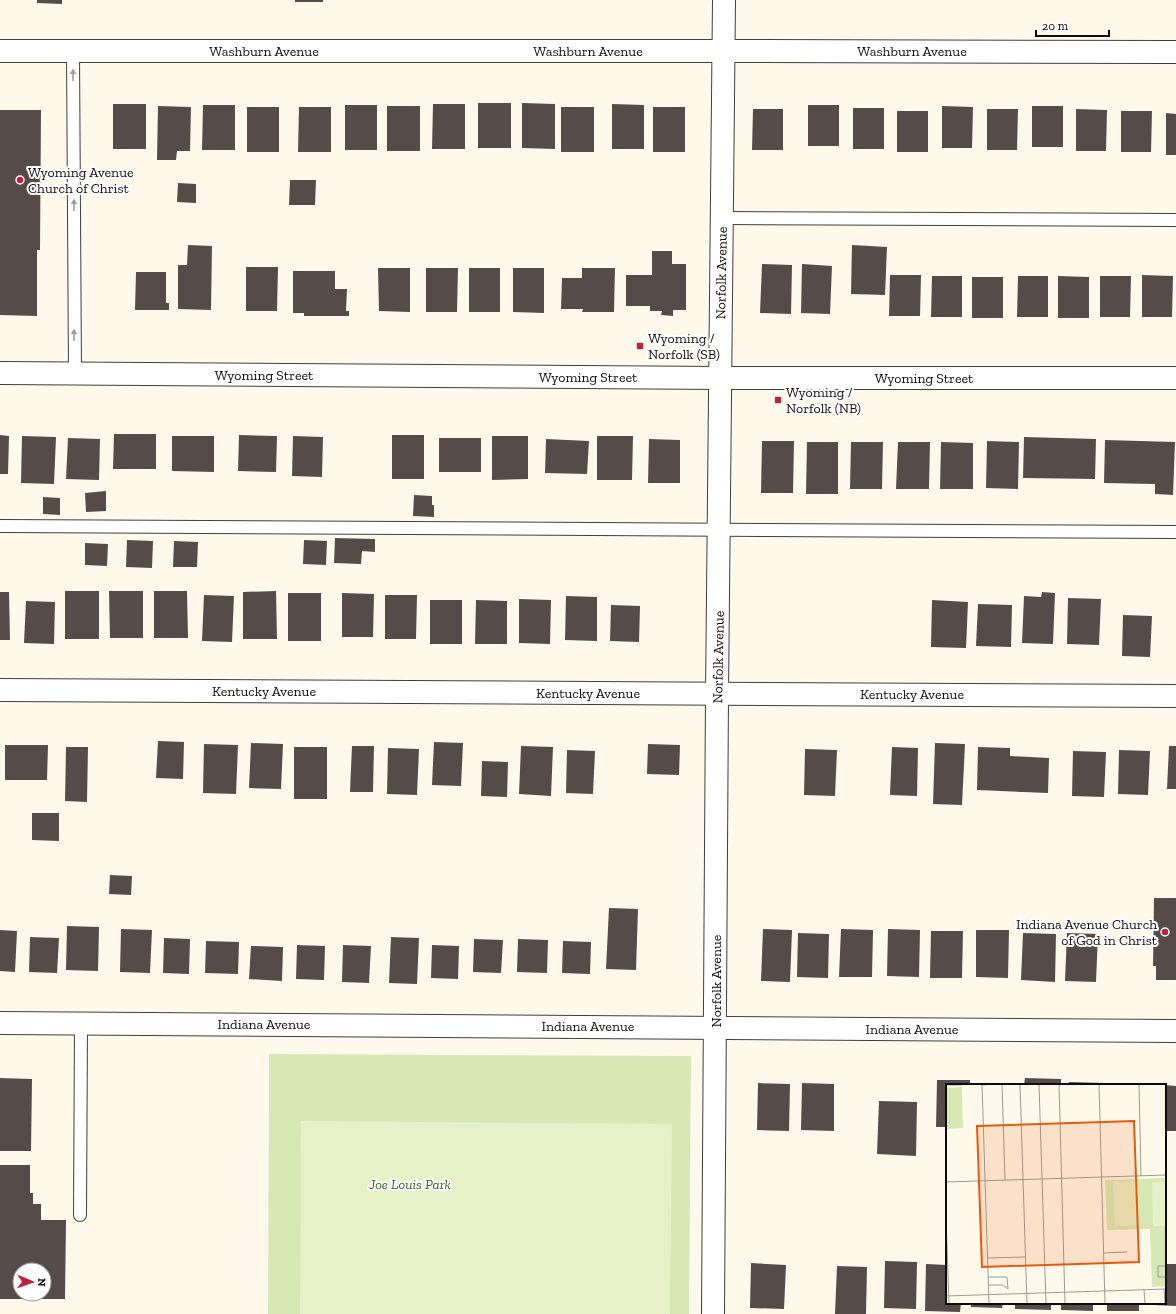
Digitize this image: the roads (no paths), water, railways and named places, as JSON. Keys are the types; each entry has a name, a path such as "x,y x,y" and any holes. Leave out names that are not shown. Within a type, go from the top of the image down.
{"street":[{"name":"Norfolk Avenue","path":"713,1314 724,0"},
{"name":"Washburn Avenue","path":"0,51 1176,52"},
{"name":"Wyoming Street","path":"0,373 721,378 1176,378"},
{"name":"Kentucky Avenue","path":"0,690 1176,696"},
{"name":"Indiana Avenue","path":"0,1023 1176,1031"}],"lane":[{"path":"73,51 75,374"},
{"path":"722,218 1176,220"},
{"path":"0,526 1176,532"},
{"path":"80,1215 81,1023"}],"place":[{"name":"Wyoming Avenue Church of Christ","path":"20,180"},
{"name":"Wyoming / Norfolk (SB)","path":"640,346"},
{"name":"Wyoming / Norfolk (NB)","path":"778,400"},
{"name":"Indiana Avenue Church of God in Christ","path":"1165,932"}],"park label":[{"name":"Joe Louis Park","path":"410,1184"}]}
